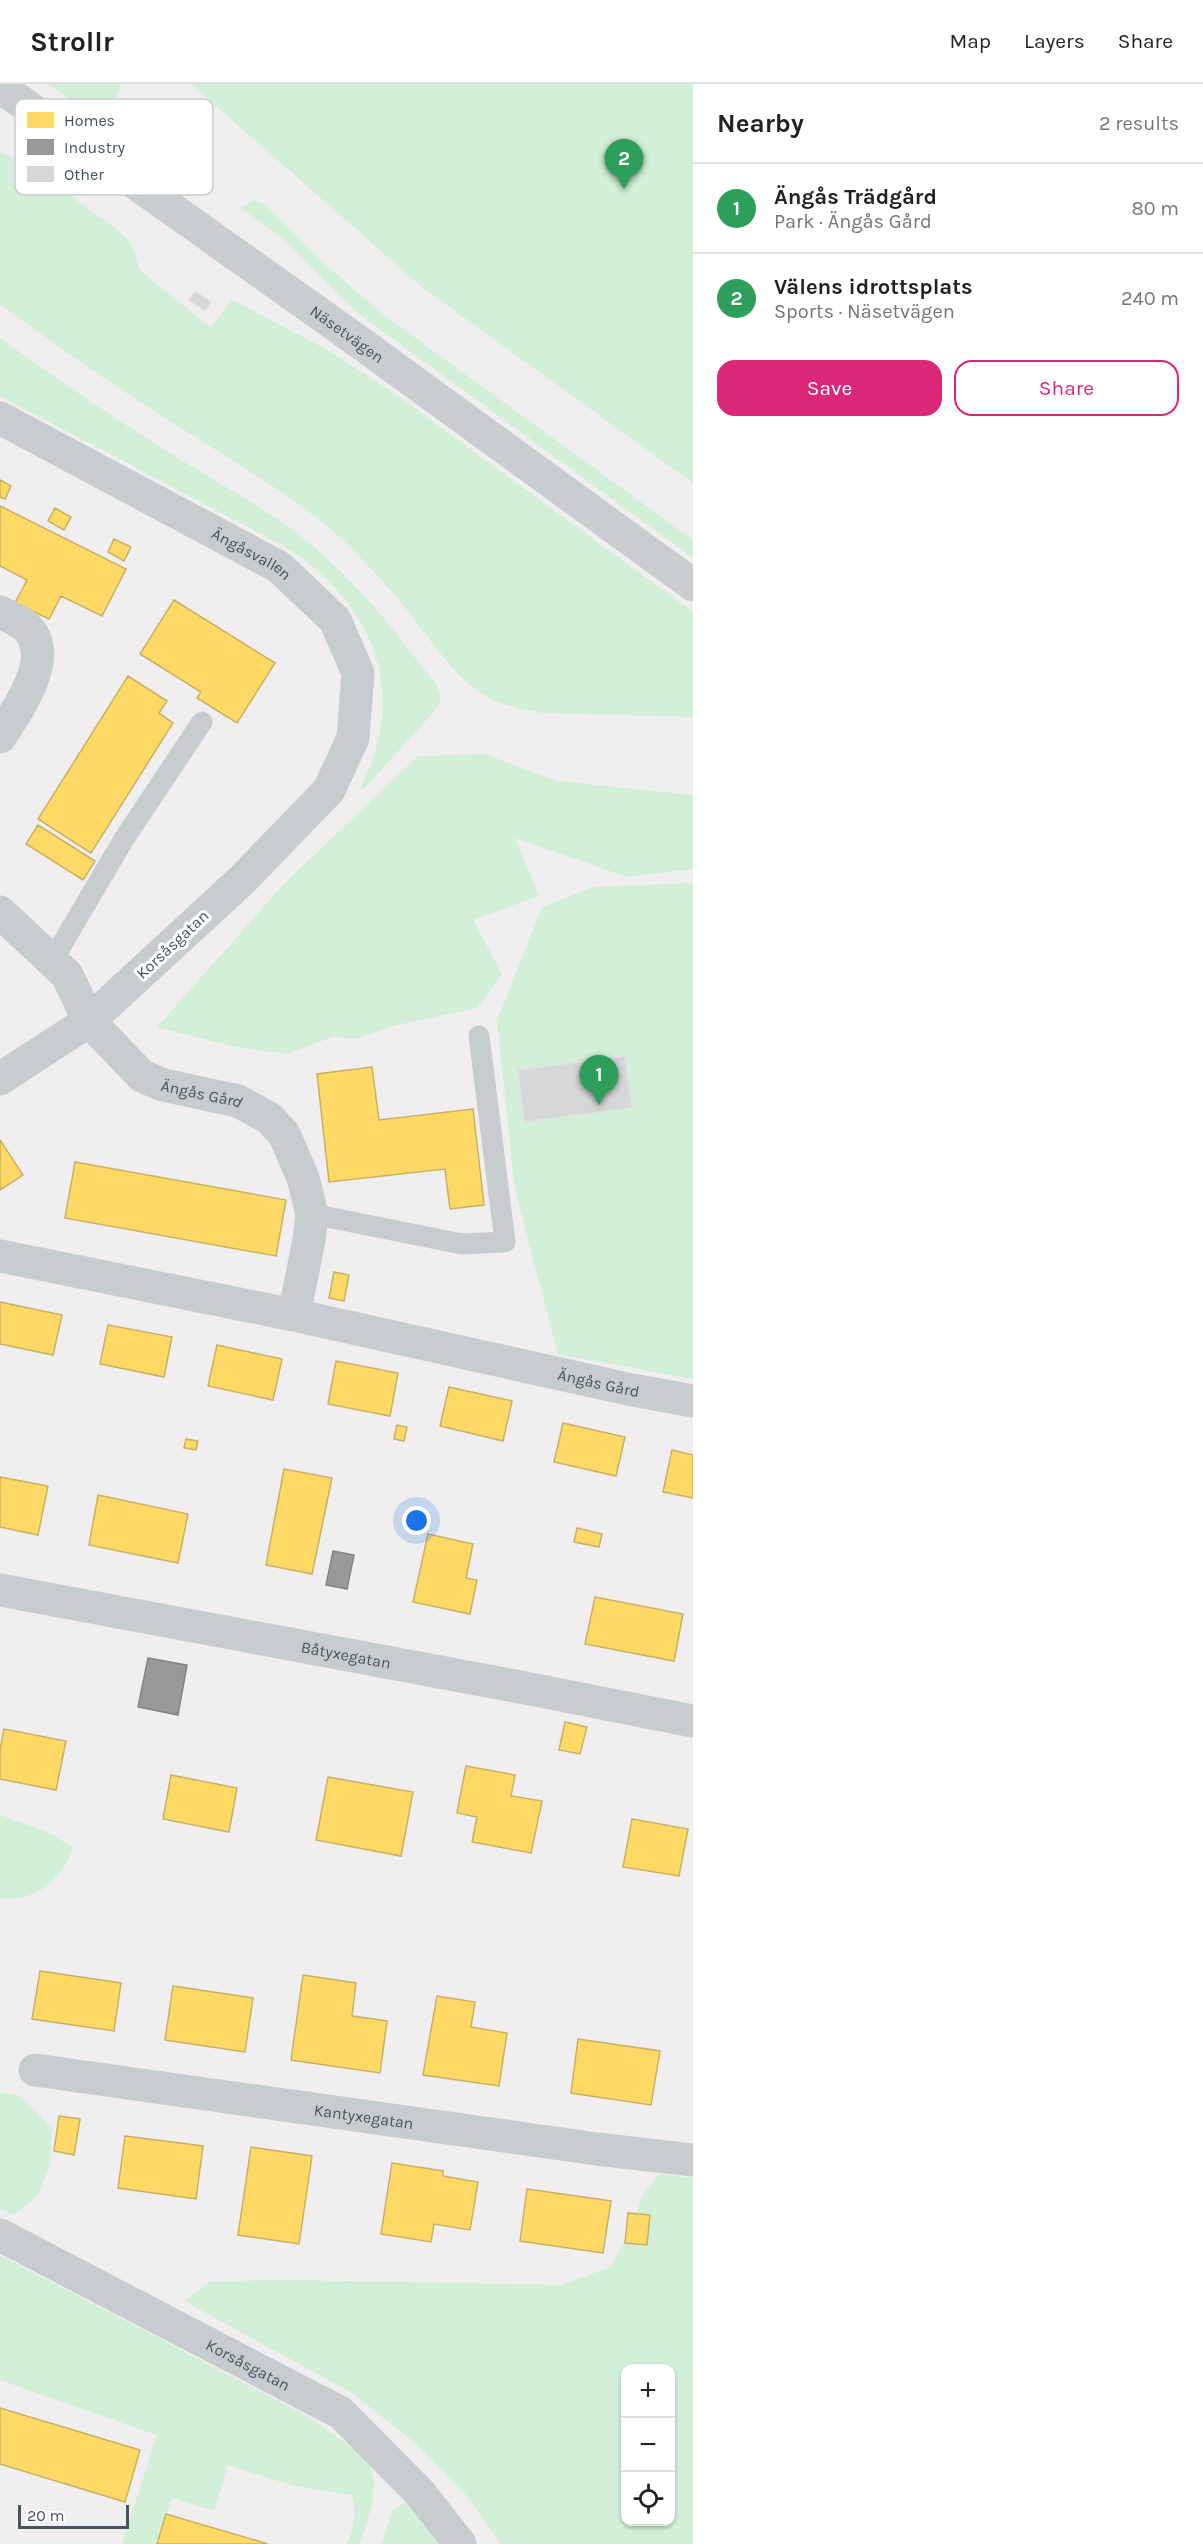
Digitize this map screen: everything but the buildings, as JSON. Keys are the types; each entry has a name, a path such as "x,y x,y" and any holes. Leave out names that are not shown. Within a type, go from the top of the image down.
{"street":[{"name":"Näsetvägen","path":"0,87 17,99"},
{"name":"Näsetvägen","path":"152,195 693,585"},
{"name":"Ängåsvallen","path":"0,418 279,567 334,620 358,673 353,738 329,790"},
{"path":"0,612 25,626 33,636 38,656 35,674 0,737"},
{"name":"Korsåsgatan","path":"0,1079 89,1021 243,879 329,790"},
{"name":"Ängås Gård","path":"0,912 67,975 89,1021 142,1076 163,1085 237,1101 269,1118 284,1134 303,1178 312,1214 294,1316"},
{"name":"Ängås Gård","path":"0,1256 693,1401"},
{"name":"Båtyxegatan","path":"0,1590 520,1687 693,1722"},
{"name":"Kantyxegatan","path":"35,2070 597,2149 693,2160"},
{"name":"Korsåsgatan","path":"0,2235 341,2413 420,2493 460,2544"}],"lane":[{"path":"52,961 124,839 202,722"},
{"path":"312,1214 462,1244 505,1242 479,1036"}],"green space":[{"path":"47,84 119,84 121,87 116,97 119,99 70,99"},
{"path":"191,84 693,84 693,483 423,288 213,103 213,99 208,99"},
{"path":"0,152 15,158 15,195 70,195 115,228 131,243 140,271 210,327 232,300 328,350 394,393 693,612 693,717 542,713 508,705 485,696 457,672 390,589 329,528 290,498 114,385 0,304"},
{"path":"254,200 266,205 327,266 384,315 693,540 693,558 363,317 288,243 241,208"},
{"path":"0,338 133,429 290,528 342,573 402,641 437,687 439,706 363,790 361,786 376,750 382,715 381,682 374,650 359,620 339,592 313,567 282,545 0,396"},
{"path":"485,754 557,781 693,795 693,869 627,877 515,838 539,896 473,920 502,974 477,1008 397,1025 354,1039 335,1036 287,1054 235,1047 157,1027 283,885 418,756"},
{"path":"693,883 693,1379 558,1354 515,1190 497,1021 542,907 593,887"},
{"path":"0,1815 50,1833 73,1848 68,1860 54,1879 45,1887 25,1897 0,1898"},
{"path":"0,2092 19,2096 52,2128 50,2164 38,2195 14,2215 0,2209"},
{"path":"659,2174 693,2178 693,2544 501,2544 465,2494 415,2443 352,2393 184,2301 211,2281 290,2280 561,2285 611,2267 632,2226 643,2194"},
{"path":"0,2255 309,2417 368,2459 374,2480 373,2502 360,2544 347,2544 354,2520 352,2495 294,2486 228,2465 214,2511 172,2498 159,2544 122,2544 157,2435 0,2380"},
{"path":"405,2502 444,2544 382,2544 392,2511"}],"place":[{"name":"Välens idrottsplats","path":"624,189"},
{"name":"Ängås Trädgård","path":"599,1105"}]}
